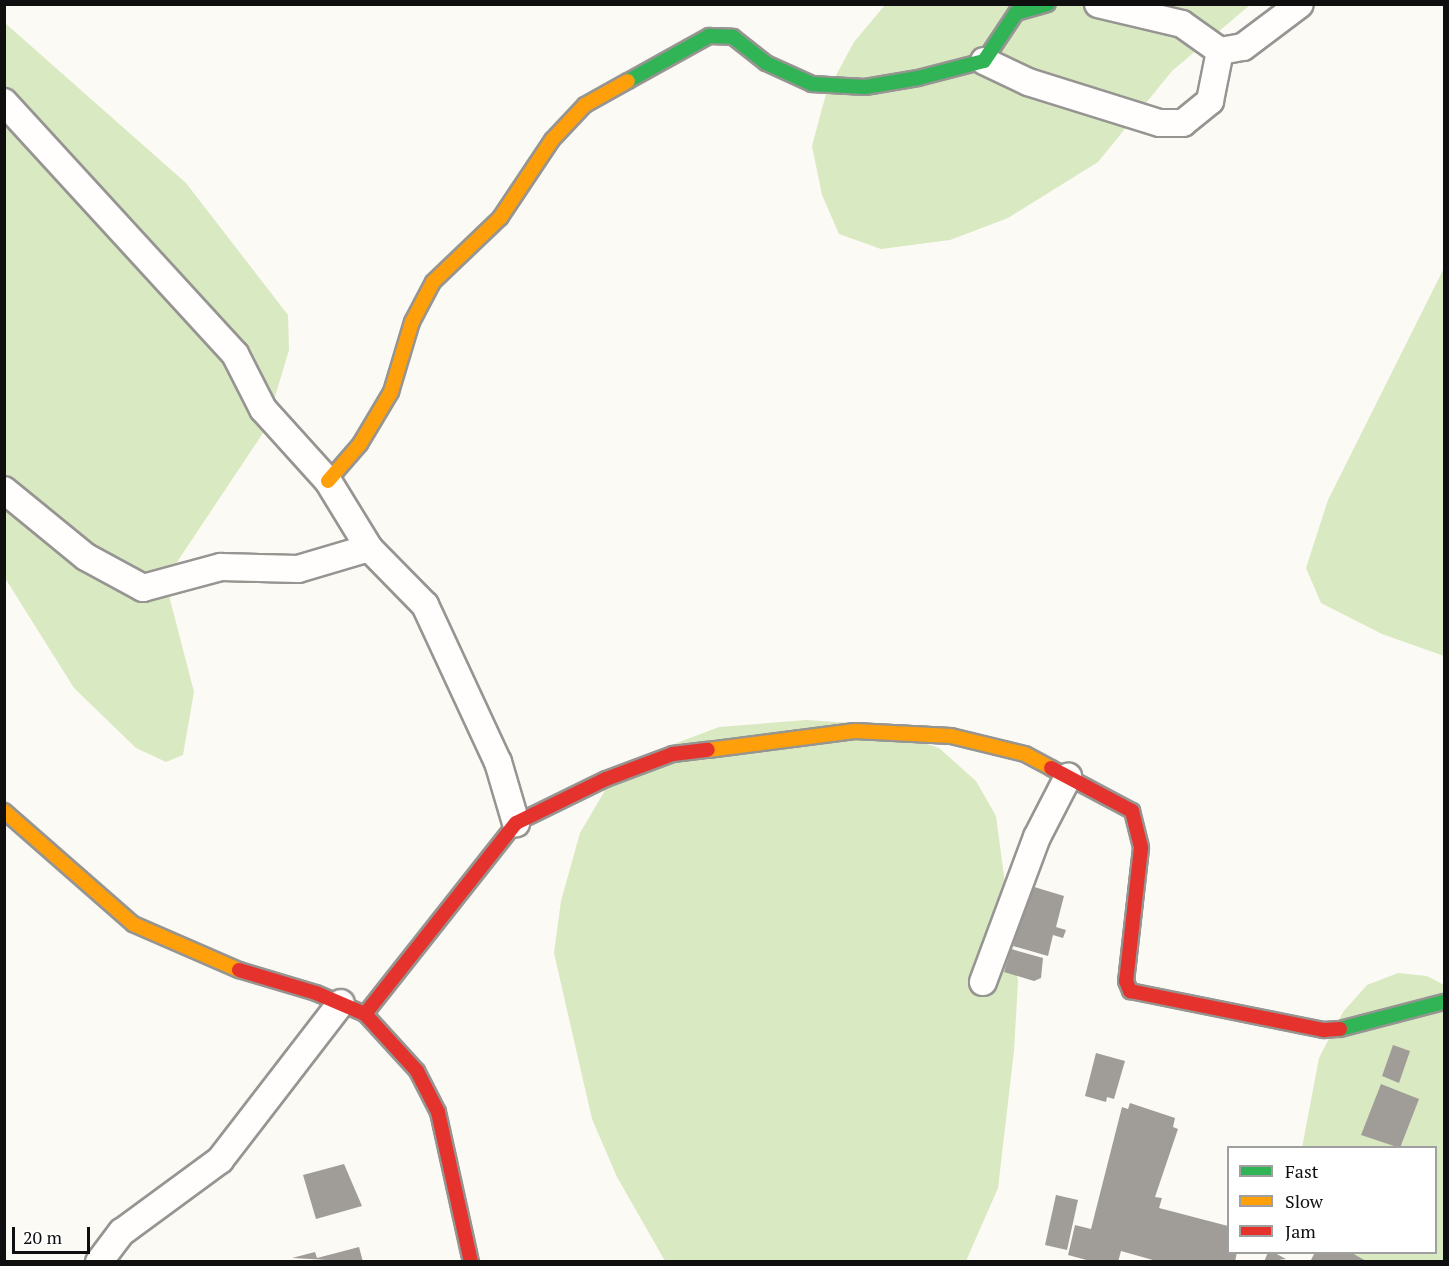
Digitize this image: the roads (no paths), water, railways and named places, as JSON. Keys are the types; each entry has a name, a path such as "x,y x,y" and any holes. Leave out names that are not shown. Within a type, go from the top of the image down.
{"street":[{"path":"984,61 1016,13 1048,4"},
{"path":"1098,4 1182,24 1220,51 1243,47 1300,4"},
{"path":"328,481 360,444 391,392 412,322 433,282 500,218 552,140 585,105 709,36 734,37 766,63 812,84 865,87 984,61 1028,82 1138,116 1183,123 1210,101 1220,51"},
{"path":"4,102 235,354 263,409 328,481 369,548 425,605 498,762 516,823"},
{"path":"4,490 86,557 143,588 221,567 298,569 369,548"},
{"path":"365,1014 516,823 606,779 673,754 855,731 951,736 1025,754 1132,811 1141,848 1126,981 1130,991 1324,1030 1360,1027 1444,1002"},
{"path":"983,982 1037,837 1068,777"},
{"path":"4,811 133,924 157,938 221,965 341,1003 365,1014 417,1071 438,1112 471,1262"},
{"path":"99,1262 122,1232 220,1160 341,1003"}]}
